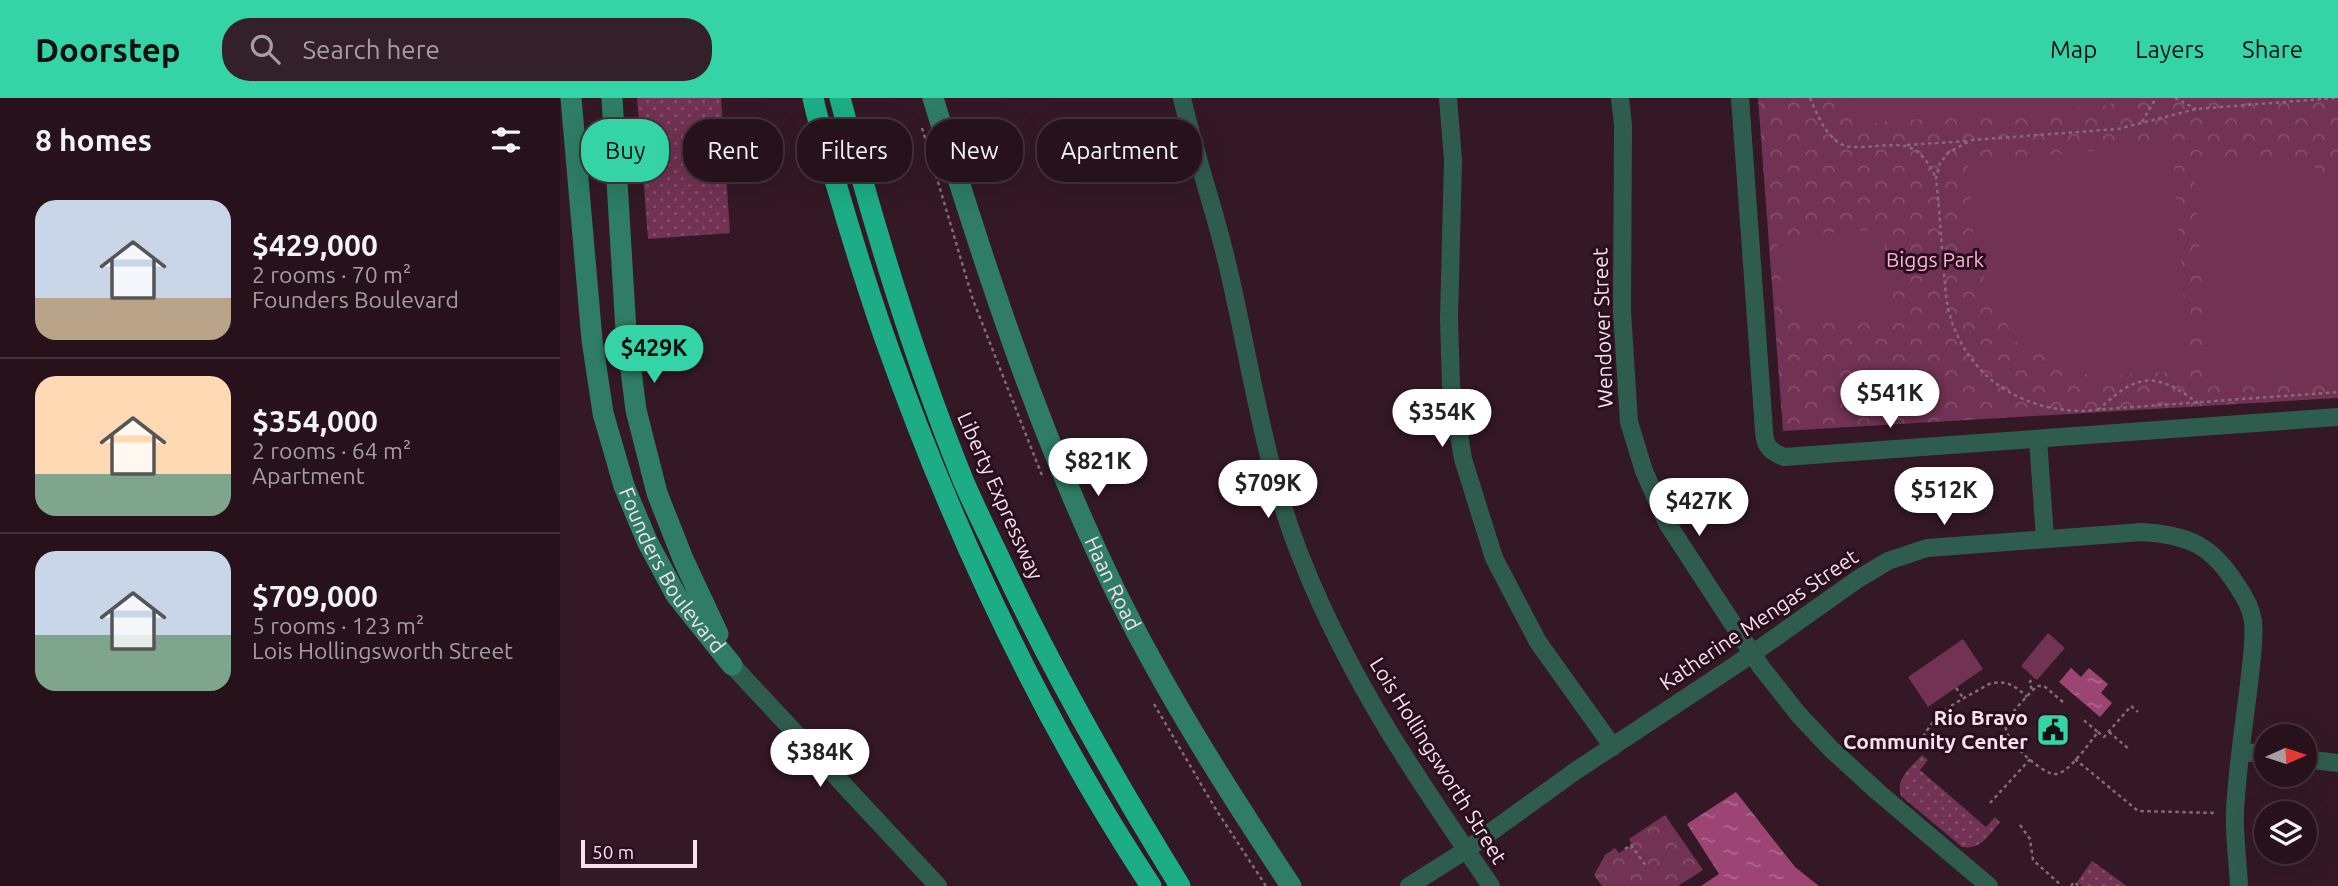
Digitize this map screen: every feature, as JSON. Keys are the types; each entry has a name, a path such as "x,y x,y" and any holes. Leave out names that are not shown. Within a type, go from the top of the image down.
{"highway":[{"path":"813,98 860,270 907,402 967,547 1034,684 1118,835 1152,886"},
{"name":"Liberty Expressway","path":"840,98 888,270 925,381 964,483 1023,608 1072,702 1121,790 1180,886"}],"street":[{"name":"Founders Boulevard","path":"571,98 592,340 603,413 624,486 647,541 676,595 732,665"},
{"name":"Founders Boulevard","path":"612,98 626,331 636,410 657,493 682,559 732,665"},
{"name":"Haan Road","path":"933,98 1021,369 1115,590 1232,796 1291,886"},
{"name":"Lois Hollingsworth Street","path":"1182,98 1227,264 1258,416 1301,559 1362,688 1410,768 1490,886"},
{"path":"1448,98 1454,160 1451,385 1463,459 1500,570 1538,642 1613,747"},
{"name":"Wendover Street","path":"1620,98 1623,125 1622,312 1629,422 1644,471 1667,523 1752,654 1799,715 1831,749 1967,878 1989,886"},
{"path":"1740,98 1763,416 1766,446 1770,452 1784,457 2338,417"},
{"path":"587,285 623,282"},
{"path":"2038,439 2045,538"},
{"name":"Katherine Mengas Street","path":"1409,886 1858,579 1888,562 1927,548 2142,532 2172,534 2191,541 2221,562 2248,603 2253,618 2252,656 2235,813 2239,886"},
{"path":"732,665 938,886"},
{"path":"2242,752 2254,753"},
{"path":"2317,760 2338,762"}],"path":[{"path":"1810,98 1824,126 1839,143 1850,147 2118,129 2196,109 2335,98"},
{"path":"2141,123 2156,98"},
{"path":"2175,98 2196,109"},
{"path":"1972,140 1949,152 1940,163 1936,178 1946,298 1954,328 1964,348 1995,384 2029,403 2064,411 2338,392"},
{"path":"1907,145 1922,156 1936,178"},
{"path":"2098,410 2128,385 2146,381 2163,381 2174,385 2198,403"},
{"path":"2033,690 2029,683 2034,677"},
{"path":"1920,743 1930,724 1942,712 1996,682 2015,686 2028,697"},
{"path":"2063,702 2045,686 2037,686 2007,722 2005,730 2012,743 2052,774 2063,771 2098,732"},
{"path":"1956,688 1964,699"},
{"path":"2081,718 2104,737 2131,706 2138,712"},
{"path":"2109,732 2130,750"},
{"path":"1990,803 2031,758"},
{"path":"2075,759 2141,812 2235,813"},
{"path":"2020,825 2030,839 2032,860 2062,886"},
{"path":"1625,849 1631,845 1646,866"},
{"path":"2071,886 2074,882 2079,886"}],"green space":[{"path":"637,98 721,98 722,119 683,119 683,182 727,182 730,233 648,239 644,182 669,182 669,119 639,119"},
{"name":"Biggs Park","path":"1758,98 2338,98 2338,398 1783,431"},
{"path":"1854,98 2110,98 2111,105 1856,124"},
{"path":"2160,144 2173,157 2189,370 2092,377 2015,341 1975,257 1968,163"},
{"path":"2290,156 2338,179 2338,378 2222,389 2209,376 2193,163"},
{"path":"1883,229 1890,313 1784,321 1777,237"},
{"path":"2048,633 2065,648 2037,680 2021,666"},
{"path":"1963,639 1983,669 1928,707 1908,677"},
{"path":"1922,755 1928,760 1920,770 1986,827 1995,817 2000,822 1979,844 1962,847 1901,796 1902,779"},
{"path":"1665,815 1703,870 1678,886 1602,886 1594,875 1605,855 1615,848 1619,853 1632,845 1629,839"},
{"path":"2092,861 2127,886 2082,886 2077,882"}],"water":[{"path":"2071,668 2081,677 2089,668 2108,684 2101,693 2112,703 2100,717 2059,682"},
{"path":"1736,792 1795,867 1819,886 1701,886 1719,874 1687,824"}],"place":[{"name":"Rio Bravo Community Center","path":"2053,730"}]}
